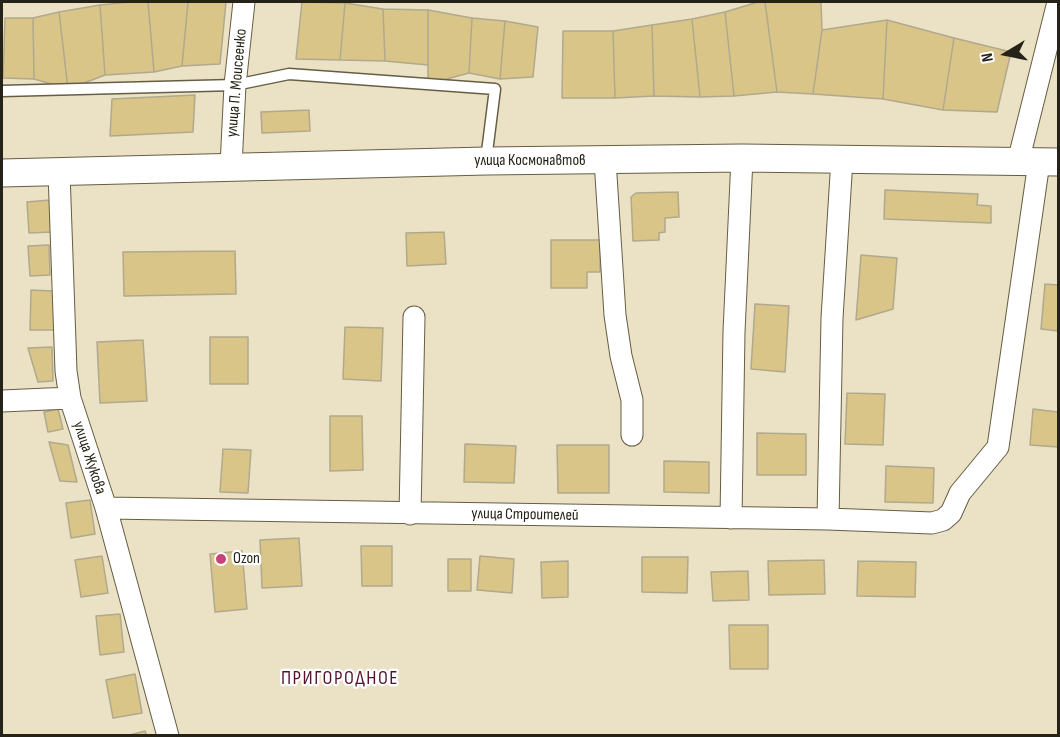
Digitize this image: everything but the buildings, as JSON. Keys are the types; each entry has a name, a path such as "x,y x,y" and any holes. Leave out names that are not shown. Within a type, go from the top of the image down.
{"street":[{"name":"улица П. Моисеенко","path":"231,165 235,85 244,2"},
{"path":"1039,162 1058,2"},
{"path":"731,518 734,332 742,158"},
{"name":"улица Космонавтов","path":"2,173 231,165 486,160 742,158 1039,162"},
{"path":"828,519 832,318 842,159"},
{"path":"605,160 615,315 621,356 632,400 632,435"},
{"name":"улица Строителей","path":"106,508 828,519 932,523 943,520 951,513 960,493 998,447 1039,162"},
{"name":"улица Жукова","path":"59,172 66,371 70,398 106,508 168,735"},
{"path":"410,514 414,317"},
{"path":"2,400 70,398"}],"lane":[{"path":"2,91 235,85 289,74 495,89 486,160"}],"place":[{"name":"Ozon","path":"221,559"}],"district":[{"name":"ПРИГОРОДНОЕ","path":"340,679"}]}
